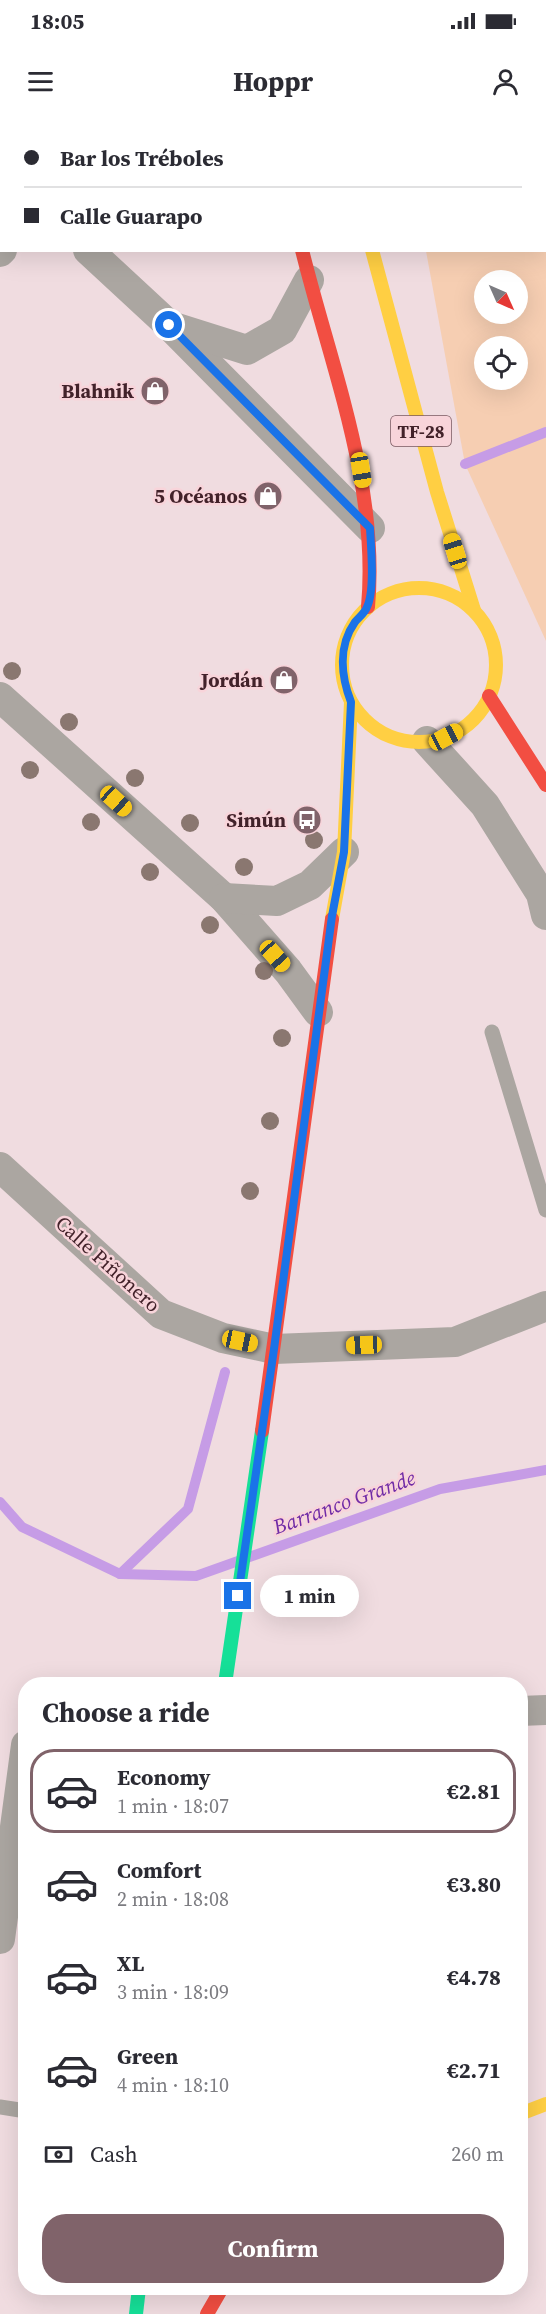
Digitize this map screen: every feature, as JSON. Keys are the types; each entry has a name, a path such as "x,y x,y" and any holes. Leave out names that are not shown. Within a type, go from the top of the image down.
{"main road":[{"name":"TF-28","path":"302,252 361,470 370,528 372,576 368,607"},
{"name":"TF-28","path":"373,252 437,492 474,610"},
{"name":"TF-28","path":"410,588 433,589 455,596 474,610 487,628 495,650 496,673 489,696 479,713 464,727 446,737 427,741 409,741 391,737 375,729 362,717 351,702 344,683 342,662 346,642 354,623 368,607 387,595 410,588"},
{"path":"489,696 546,785"},
{"name":"TF-28","path":"226,1677 274,1349 318,1012 344,852 351,702"},
{"path":"528,2111 546,2104"},
{"path":"136,2314 139,2295"},
{"path":"207,2314 218,2295"}],"street":[{"path":"90,252 169,325 370,528"},
{"path":"169,325 247,350 282,330 309,280"},
{"path":"0,698 224,898 288,971 318,1012"},
{"path":"427,741 485,805 544,902"},
{"path":"224,898 278,901 310,885 344,852"},
{"name":"Calle Piñonero","path":"0,1167 161,1314 223,1338 274,1349 455,1342 546,1306"},
{"path":"528,1711 546,1710"},
{"path":"0,1939 18,1804"}],"lane":[{"path":"492,1032 546,1210"},
{"path":"0,2107 18,2110"}],"shaded area":[{"path":"426,252 546,252 546,641 465,464"}],"waterway":[{"path":"465,464 546,432"},
{"path":"120,1574 188,1509 225,1372"},
{"name":"Barranco Grande","path":"0,1502 22,1527 120,1574 196,1576 440,1489 546,1470"}],"traffic: fast":[{"path":"226,1677 262,1431"},
{"path":"136,2314 138,2295"}],"traffic: slow":[{"path":"373,252 437,492 474,610"},
{"path":"419,588 448,594 462,601 473,611 483,622 490,636 496,665 490,694 483,708 473,719 462,729 448,736 419,742 390,736 376,729 365,719 355,708 348,694 342,665 348,636 355,622 365,611 376,601 390,594 419,588"},
{"path":"332,919 344,852 351,702"},
{"path":"528,2111 546,2104"}],"traffic: jam":[{"path":"303,252 339,382 360,471 370,561 368,607"},
{"path":"489,696 546,785"},
{"path":"262,1431 332,919"},
{"path":"207,2314 218,2295"}],"place":[{"name":"Blahnik","path":"155,391"},
{"name":"5 Océanos","path":"268,496"},
{"name":"Jordán","path":"284,680"},
{"name":"Simún","path":"307,820"}],"route":[{"path":"169,325 370,528 372,576 368,607 354,623 346,642 342,662 344,683 351,702 344,852 315,1034 274,1349 238,1596"}]}
